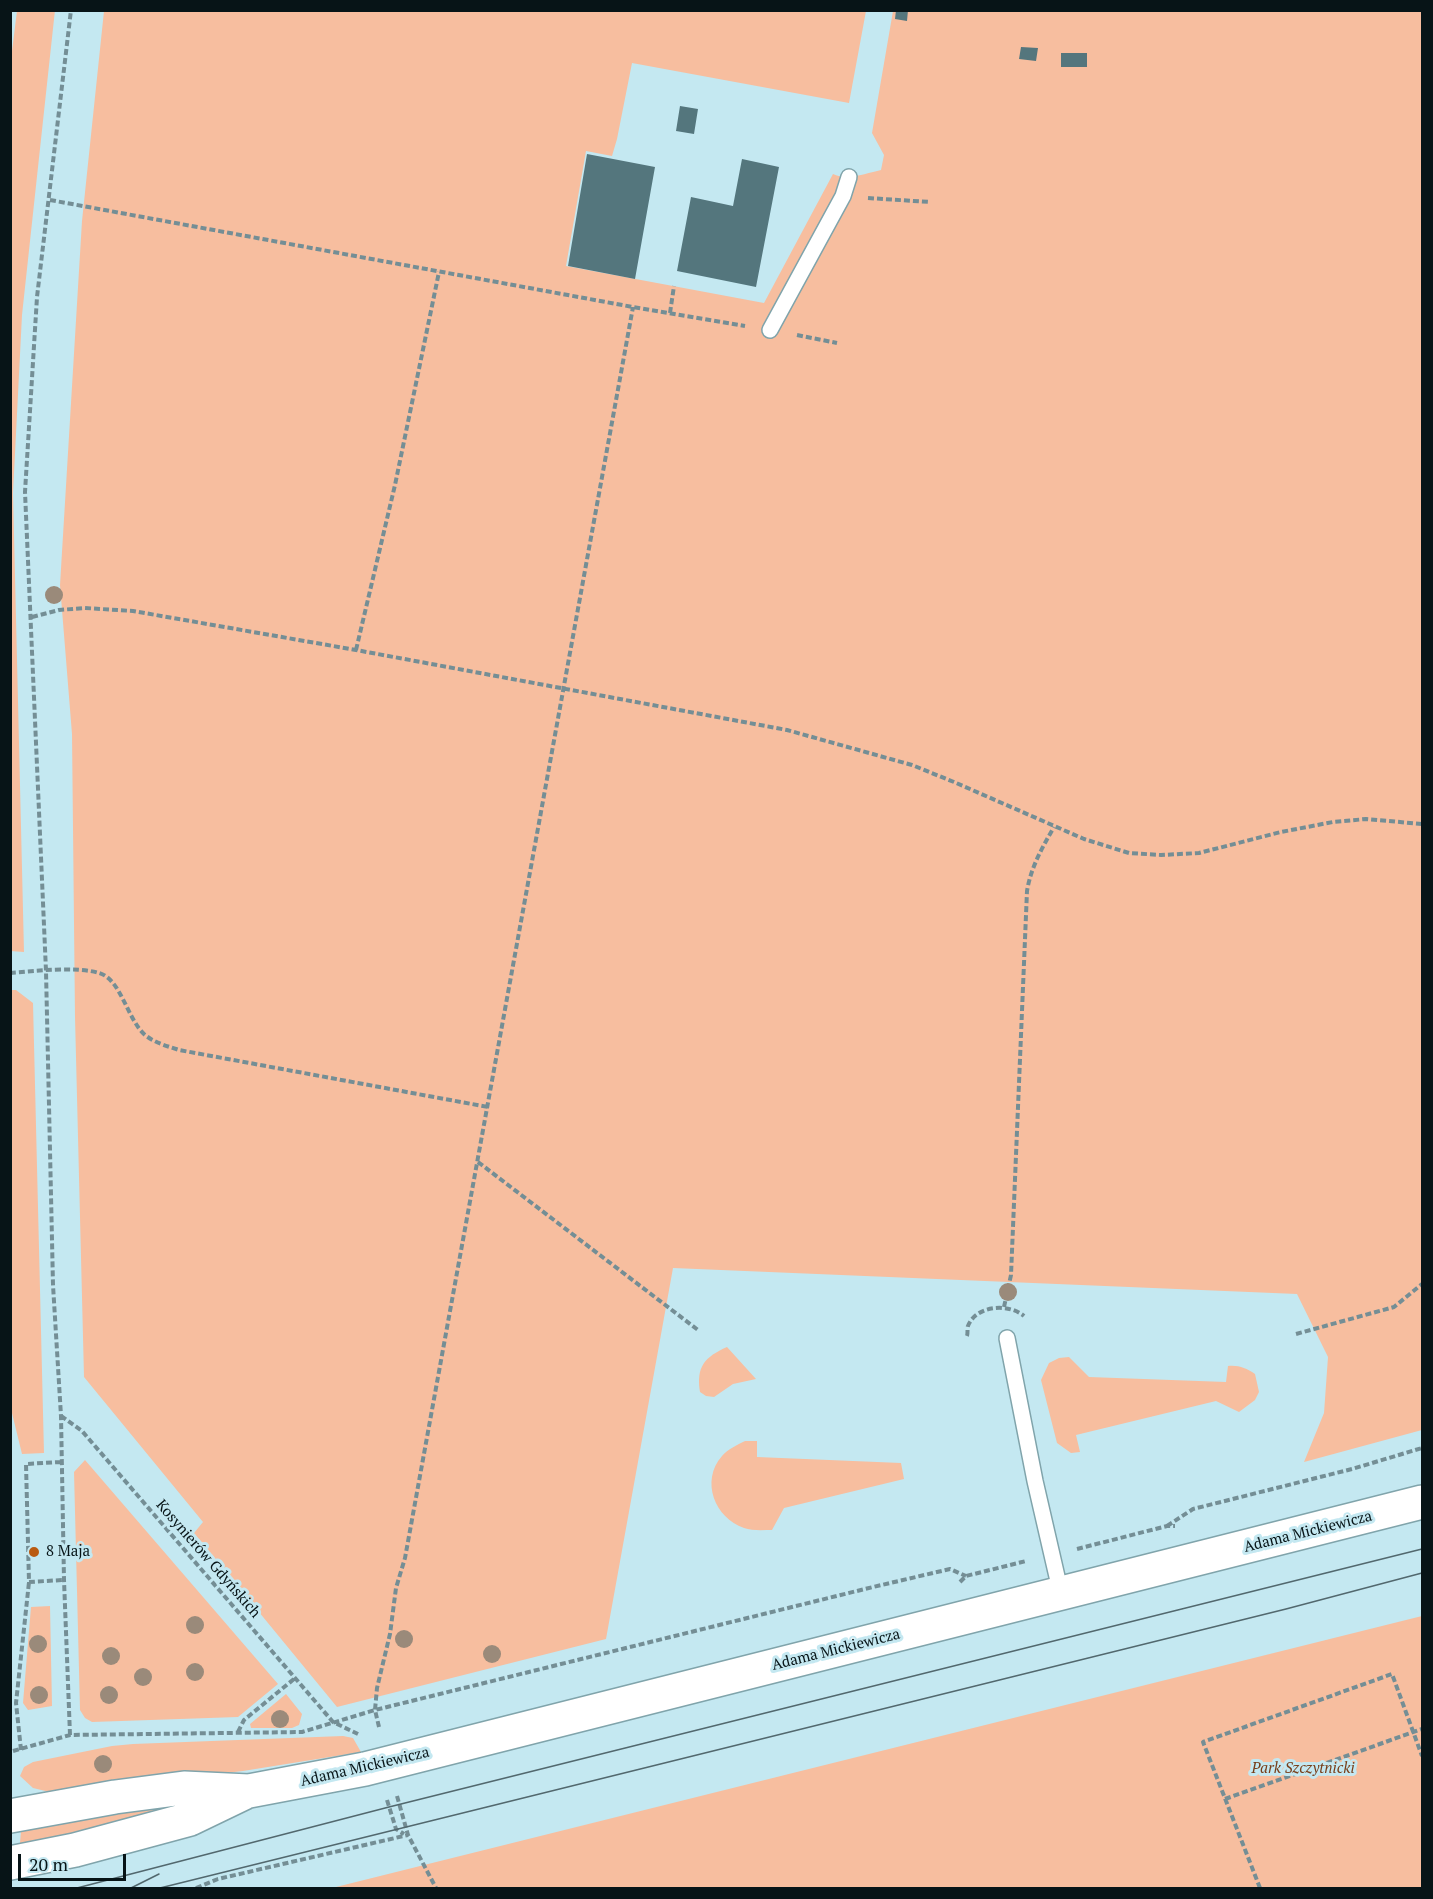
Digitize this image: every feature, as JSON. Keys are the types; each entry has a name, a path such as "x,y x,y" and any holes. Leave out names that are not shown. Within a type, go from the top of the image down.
{"main road":[{"name":"Adama Mickiewicza","path":"10,1815 184,1788 249,1791 365,1769 1422,1502"},
{"name":"Adama Mickiewicza","path":"10,1863 75,1850 190,1819 249,1791"}],"lane":[{"path":"770,330 843,196 849,177"},
{"path":"1007,1338 1039,1503 1061,1594"}],"path":[{"path":"70,1736 61,1416 53,1285 46,971 25,492 37,297 71,10"},
{"path":"843,196 930,202"},
{"path":"50,200 837,343"},
{"path":"356,650 395,485 439,272"},
{"path":"670,313 674,286"},
{"path":"379,1727 375,1710 377,1688 390,1634 396,1588 405,1558 633,307"},
{"path":"32,617 59,610 85,608 133,611 787,730 912,765 1054,827 1129,853 1161,855 1199,853 1281,832 1333,822 1366,819 1422,824"},
{"path":"1004,1307 1011,1275 1027,891 1030,874 1054,827"},
{"path":"10,973 85,970 100,973 110,979 135,1024 146,1035 159,1043 179,1050 488,1107"},
{"path":"478,1162 698,1330"},
{"path":"1296,1334 1394,1307 1422,1284"},
{"name":"Kosynierów Gdyńskich","path":"61,1416 82,1431 333,1722 349,1731"},
{"path":"1167,1526 1193,1509 1352,1469 1422,1448"},
{"path":"21,1750 16,1702 29,1582 26,1464 62,1462"},
{"path":"13,1751 70,1736 302,1732 375,1710 950,1569 966,1576"},
{"path":"29,1582 64,1580"},
{"path":"1260,1888 1203,1742 1392,1674 1422,1756"},
{"path":"238,1732 244,1720 294,1679"},
{"path":"1225,1799 1422,1729"},
{"path":"394,1785 408,1835 436,1888"},
{"path":"381,1795 387,1800 396,1829 408,1835"},
{"path":"196,1888 218,1879 408,1835"}],"green space":[{"path":"55,10 22,315 13,493 24,952 10,951 10,67 17,11"},
{"path":"104,11 866,11 849,103 632,63 612,156 586,151 566,266 764,303 833,174 851,177 881,170 884,155 872,133 893,11 1422,11 1422,1430 1304,1462 1324,1413 1328,1357 1297,1294 673,1268 606,1639 337,1707 194,1533 203,1522 84,1377 75,1017 72,734 60,585 82,221"},
{"path":"11,990 16,990 33,1003 44,1453 22,1454 11,1409"},
{"path":"727,1347 756,1379 733,1384 714,1397 706,1396 700,1392 701,1369 708,1359"},
{"path":"1069,1357 1089,1377 1226,1382 1228,1366 1239,1367 1255,1374 1259,1392 1255,1400 1239,1412 1216,1401 1076,1435 1080,1452 1071,1453 1057,1443 1041,1380 1049,1363 1059,1358"},
{"path":"745,1441 757,1441 757,1457 901,1463 904,1479 784,1508 772,1530 747,1529 725,1516 718,1507 712,1487 715,1466 722,1456"},
{"path":"85,1460 278,1684 238,1717 92,1722 85,1718 80,1710 74,1472"},
{"path":"50,1606 52,1706 28,1710 23,1703 31,1607"},
{"name":"Park Szczytnicki","path":"1422,1616 1422,1888 332,1888"},
{"path":"286,1694 302,1714 299,1725 292,1728 251,1728 250,1724"},
{"path":"343,1736 353,1738 361,1752 243,1771 54,1793 33,1788 20,1776 24,1767 33,1762 112,1746"},
{"path":"188,1805 23,1845 20,1843 21,1831 127,1808"}],"building":[{"path":"896,10 908,10 907,21 895,19"},
{"path":"1021,47 1038,48 1036,61 1019,59"},
{"path":"1061,53 1087,53 1087,67 1061,67"},
{"path":"680,106 698,109 694,134 676,131"},
{"path":"587,154 655,167 635,279 568,266"},
{"path":"742,159 779,167 756,287 677,271 691,197 733,206"}],"tram line":[{"path":"77,1888 389,1807 1422,1549"},
{"path":"160,1888 1286,1609 1422,1573"},
{"path":"131,1888 159,1874"}],"place":[{"name":"8 Maja","path":"34,1552"}]}
